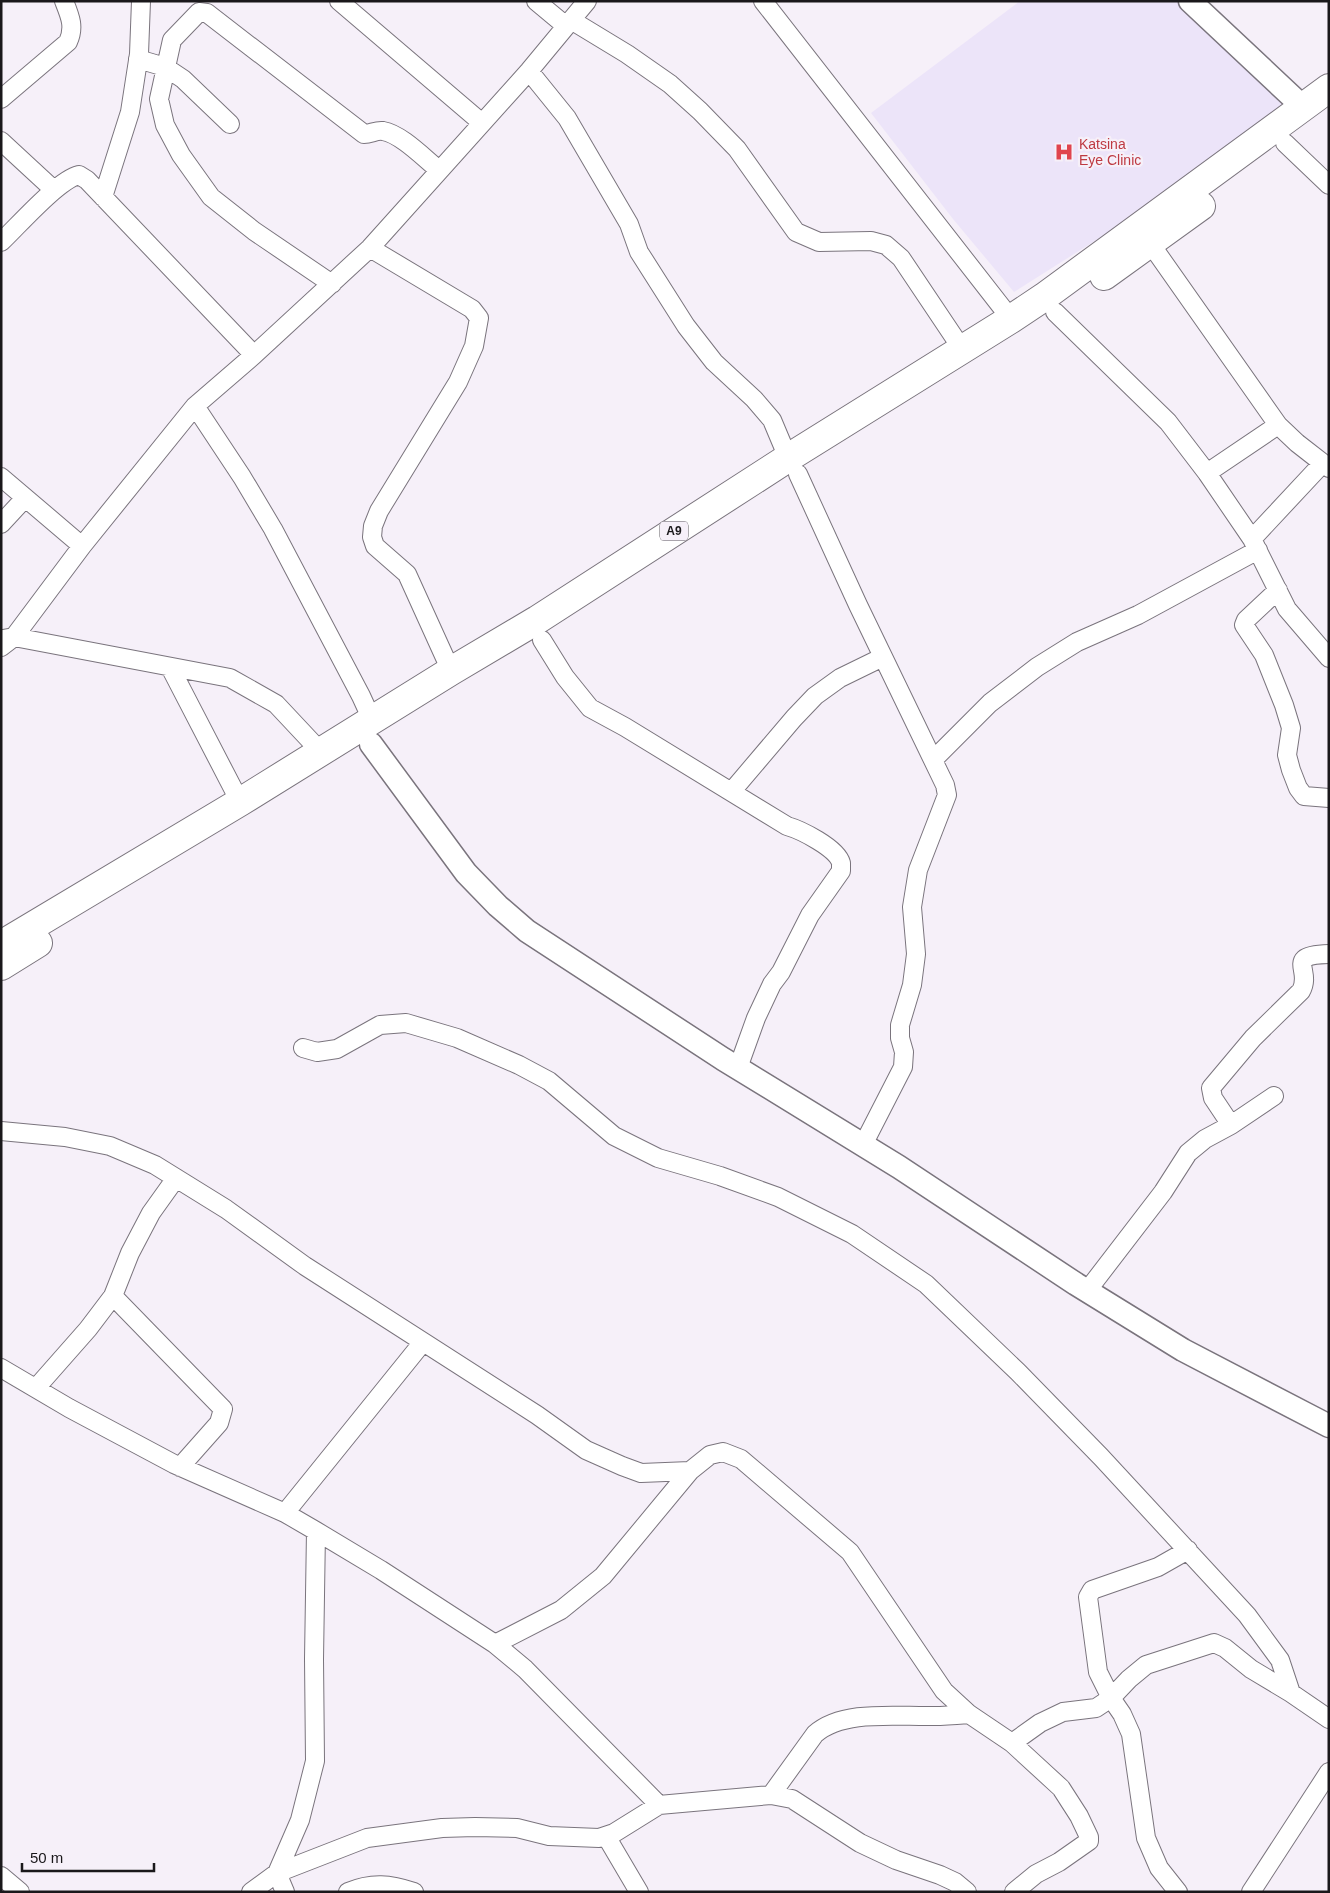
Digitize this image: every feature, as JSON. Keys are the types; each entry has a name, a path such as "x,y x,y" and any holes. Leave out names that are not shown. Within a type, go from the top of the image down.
{"highway":[{"name":"A9","path":"2,958 240,802 321,752 372,732 451,671 841,437 1054,312 1286,143 1316,109 1329,88"},
{"name":"A9","path":"841,437 962,349 1044,297 1316,109"},
{"name":"A9","path":"2,958 372,732 460,687 542,640 793,466"}],"street":[{"path":"1,99 68,42 72,32 72,20 64,1"},
{"path":"103,197 130,112 138,59 141,1"},
{"path":"340,1 482,123"},
{"path":"536,1 569,23 627,54 670,84 700,111 737,149 796,232 819,242 871,241 886,245 901,258 962,349"},
{"path":"5,641 195,406 254,355 370,248 529,71 587,1"},
{"path":"763,1 1011,319"},
{"path":"1190,1 1316,109"},
{"path":"332,284 254,230 211,197 181,155 165,125 159,99 172,40 190,19 199,12 202,12 364,134 370,134 377,130 394,134 439,170"},
{"path":"138,59 165,67 183,79 230,124"},
{"path":"529,71 567,118 629,224 639,252 686,326 714,362 754,399 772,420 858,605 945,785 947,795 918,870 912,907 916,954 912,985 900,1024 900,1038 904,1052 903,1066 863,1145"},
{"path":"1,141 54,190"},
{"path":"1286,143 1329,185"},
{"path":"1,242 54,190 70,177 79,175 87,180 254,355"},
{"path":"933,760 990,703 1037,667 1076,642 1138,615 1255,544 1326,466 1278,425 1150,243"},
{"path":"370,248 472,309 479,318 474,346 458,382 379,512 373,526 372,537 375,546 407,574 451,671"},
{"path":"1054,312 1168,422 1207,473 1255,544 1287,609 1329,658"},
{"path":"195,406 242,477 273,529 361,696 372,732 466,873 498,906 527,931 561,954 738,1068 863,1145 1087,1291 1183,1350 1329,1426"},
{"path":"1207,473 1278,425"},
{"path":"1,477 82,546"},
{"path":"1,524 26,498"},
{"path":"1278,590 1246,620 1244,626 1264,655 1284,705 1291,728 1287,755 1290,770 1298,788 1304,796 1329,798"},
{"path":"542,640 565,677 590,708 732,791 787,826 801,830 816,838 837,857 841,864 841,871 810,915 772,984 756,1018 738,1068"},
{"path":"5,641 230,678 276,704 321,752"},
{"path":"732,791 794,718 816,696 840,678 883,657"},
{"path":"170,667 240,802"},
{"path":"1231,1125 1211,1094 1211,1088 1253,1038 1301,991 1304,985 1301,965 1303,960 1315,954 1329,954"},
{"path":"302,1048 317,1052 337,1050 380,1025 406,1023 457,1038 519,1065 549,1081 614,1136 658,1158 720,1176 778,1197 852,1234 926,1284 1018,1372 1188,1550 1247,1615 1280,1660 1291,1693"},
{"path":"1087,1291 1163,1192 1188,1153 1274,1096"},
{"path":"1,1131 65,1137 110,1146 154,1164 226,1209 305,1266 537,1415 586,1450 641,1473 690,1471"},
{"path":"36,1388 88,1329 113,1296 130,1253 151,1213 176,1178"},
{"path":"113,1296 223,1410 219,1423 180,1467"},
{"path":"285,1514 423,1342"},
{"path":"1,1368 180,1467 285,1514 316,1531 381,1570 495,1644 525,1669 659,1806"},
{"path":"495,1644 561,1610 603,1576 690,1471 710,1455 723,1452 741,1459 850,1552 944,1691 969,1714 1012,1743 1062,1788 1089,1837 1086,1844 1059,1862 1036,1874 1014,1892"},
{"path":"285,1892 277,1873 300,1820 315,1761 316,1531"},
{"path":"1178,1892 1159,1868 1146,1838 1131,1734 1098,1672 1089,1593 1092,1590 1158,1567 1188,1550"},
{"path":"1012,1743 1040,1722 1063,1712 1096,1708 1111,1698 1146,1665 1214,1643 1225,1648 1251,1669 1329,1719"},
{"path":"771,1795 815,1734 824,1726 838,1721 887,1715 933,1716 969,1714"},
{"path":"1251,1892 1329,1772"},
{"path":"251,1892 277,1873 367,1838 442,1828 475,1827 517,1828 549,1836 598,1838 614,1833 659,1806 771,1795 792,1799 860,1843 896,1860 940,1874 955,1882 967,1892"},
{"path":"606,1836 639,1892"},
{"path":"1,1876 20,1892"},
{"path":"348,1892 379,1884 400,1887 414,1892"}],"shaded area":[{"name":"Katsina Eye Clinic","path":"1020,1 1178,1 1296,102 1175,190 1014,292 953,219 871,113"}],"place":[{"name":"Katsina Eye Clinic","path":"1064,152"}]}
